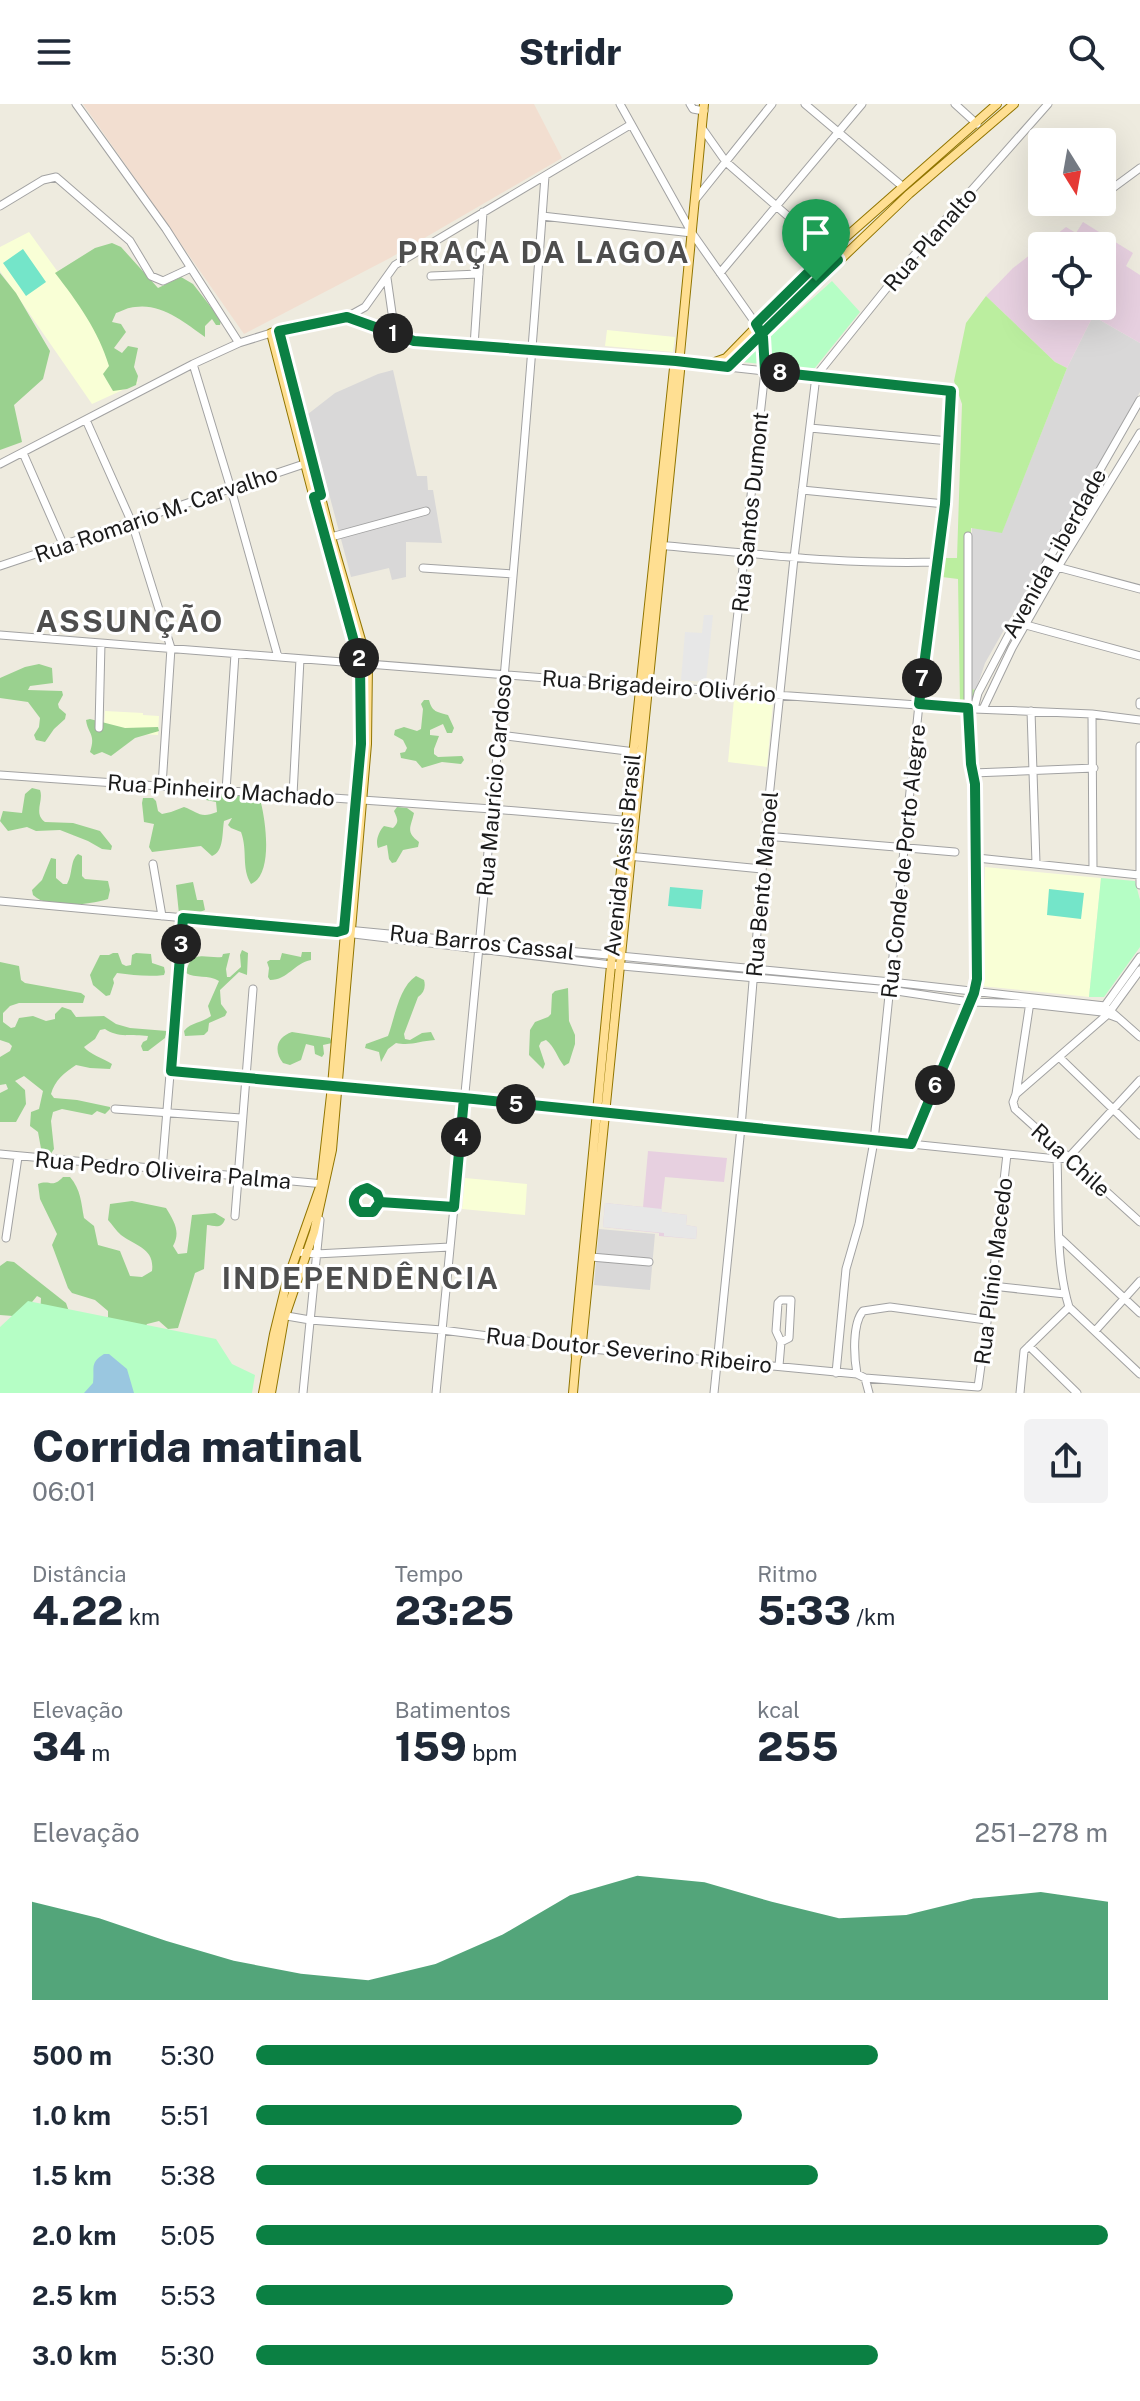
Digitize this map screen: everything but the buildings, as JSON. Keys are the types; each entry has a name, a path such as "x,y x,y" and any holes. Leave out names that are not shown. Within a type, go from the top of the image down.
{"main road":[{"path":"338,574 331,537 308,462 275,332 347,317 414,341 679,359 728,367 829,252 997,104"},
{"path":"708,364 726,358 1014,104"},
{"name":"Avenida Assis Brasil","path":"578,1347 704,107"},
{"path":"263,1393 282,1315 322,1199 336,1086 345,932 364,744 364,664 318,496"},
{"name":"Avenida Assis Brasil","path":"573,1393 591,1257 601,1113"},
{"path":"310,1230 324,1184"},
{"path":"271,1393 282,1315"}],"street":[{"path":"76,104 166,229 239,343"},
{"path":"620,104 692,233 759,329"},
{"path":"690,104 693,109 704,107"},
{"path":"695,200 772,104"},
{"path":"805,104 902,186"},
{"path":"720,273 862,104"},
{"path":"955,104 984,130"},
{"name":"Rua Planalto","path":"816,376 902,269 1048,104"},
{"path":"347,317 365,307 395,265 630,125"},
{"path":"702,128 726,162 838,260"},
{"path":"1116,186 1140,168"},
{"name":"Rua Maurício Cardoso","path":"436,1393 499,735 545,176"},
{"path":"0,206 43,180 56,177 130,241 151,276 163,281 191,268"},
{"path":"474,346 483,212"},
{"path":"542,216 692,233"},
{"path":"431,276 479,274"},
{"path":"387,278 395,334"},
{"name":"Rua Santos Dumont","path":"729,692 765,371 759,329"},
{"path":"0,464 193,364 239,343 275,332"},
{"path":"193,364 278,657"},
{"path":"728,367 816,376"},
{"name":"Rua Conde de Porto Alegre","path":"816,376 951,391 945,504 919,704 874,1141 859,1224 846,1269 836,1373"},
{"name":"Rua Bento Manoel","path":"714,1393 741,1127 765,836 816,376"},
{"name":"Avenida Liberdade","path":"975,708 978,693 1046,564 1140,402"},
{"path":"86,420 132,523 171,648 162,786"},
{"path":"810,428 949,441"},
{"name":"Avenida Liberdade","path":"975,708 1057,569 1137,444 1140,433"},
{"path":"23,453 63,544"},
{"name":"Rua Romario M. Carvalho","path":"0,566 308,462"},
{"path":"802,490 945,504"},
{"path":"331,537 426,511"},
{"path":"911,1144 974,993 977,979 973,773 975,708 968,536"},
{"path":"658,545 794,558 937,562"},
{"path":"1046,564 1140,589"},
{"path":"423,568 513,574"},
{"path":"1026,625 1140,656"},
{"name":"Rua Brigadeiro Olivério","path":"0,635 644,686 1092,714 1140,720"},
{"path":"99,728 101,643"},
{"path":"1004,643 1012,648"},
{"path":"226,791 235,654"},
{"path":"293,795 300,659"},
{"path":"1031,711 1036,863"},
{"path":"1092,714 1093,869"},
{"path":"499,735 637,753"},
{"path":"1140,746 1140,885"},
{"path":"973,773 1094,768"},
{"name":"Rua Pinheiro Machado","path":"0,775 630,821"},
{"path":"765,836 955,852"},
{"path":"626,856 762,869"},
{"path":"977,858 1139,875"},
{"path":"153,864 162,916"},
{"name":"Rua Barros Cassal","path":"0,901 974,993 1106,1011"},
{"path":"162,1170 183,918"},
{"path":"1016,1094 1098,1023 1140,957"},
{"path":"1106,1011 1140,970"},
{"name":"Rua Barros Cassal","path":"891,986 970,1002 1030,1000"},
{"path":"235,1216 253,989"},
{"path":"1016,1094 1030,1000"},
{"path":"1106,1011 1140,1037"},
{"path":"1059,1057 1140,1135"},
{"path":"171,1071 1057,1159 1068,1158 1140,1080"},
{"name":"Rua Chile","path":"1016,1094 1013,1102 1015,1109 1140,1222"},
{"path":"115,1109 241,1118"},
{"name":"Rua Pedro Oliveira Palma","path":"0,1154 324,1184"},
{"name":"Rua Plínio Macedo","path":"978,1387 1007,1154"},
{"path":"6,1238 18,1157"},
{"path":"1057,1159 1060,1238 1069,1307 1140,1374"},
{"path":"303,1393 322,1199"},
{"path":"380,1202 454,1207"},
{"path":"310,1230 316,1254"},
{"path":"1060,1238 1140,1313"},
{"path":"302,1253 450,1247"},
{"path":"591,1257 649,1262"},
{"path":"1095,1331 1140,1281"},
{"path":"992,1286 1065,1294"},
{"path":"779,1366 781,1342 776,1331 778,1303 791,1300 791,1332 789,1338 781,1342"},
{"path":"857,1374 854,1354 857,1318 863,1311 890,1307 986,1320"},
{"path":"1020,1393 1024,1351 1069,1307"},
{"name":"Rua Doutor Severino Ribeiro","path":"282,1315 857,1374 865,1378 978,1387"},
{"path":"1029,1346 1077,1393"},
{"path":"865,1378 869,1393"}],"shaded area":[{"path":"83,104 534,104 562,158 390,258 244,334"},
{"path":"1083,222 1099,232 1077,232"},
{"path":"29,232 138,383 92,404 0,271 0,247"},
{"path":"1116,242 1133,253 1126,266 1140,275 1140,343 1100,320 1116,320"},
{"path":"1028,256 1028,320 1091,320 1067,368 1055,362 986,296"},
{"path":"1091,320 1100,320 1140,343 1140,392 985,663 976,690 971,689 972,528 1002,532 1067,368"},
{"path":"607,330 675,337 673,352 605,346"},
{"path":"393,370 417,476 427,476 428,490 433,490 442,543 406,542 406,577 392,580 389,568 351,577 308,414 335,393"},
{"path":"704,615 713,615 706,682 681,680 685,632 702,633"},
{"path":"734,699 773,702 767,767 728,762"},
{"path":"105,711 159,716 158,735 104,732"},
{"path":"985,867 1101,878 1089,997 981,986"},
{"path":"648,1151 727,1158 724,1182 665,1177 661,1212 687,1215 686,1225 697,1227 696,1239 603,1227 605,1203 643,1207"},
{"path":"465,1178 527,1184 525,1215 462,1209"},
{"path":"605,1203 687,1215 686,1225 697,1227 696,1239 603,1227"},
{"path":"599,1229 655,1234 650,1290 594,1285"}],"green space":[{"path":"112,243 121,247 158,288 181,277 193,284 221,320 220,325 212,319 205,326 205,337 173,315 155,308 133,307 116,313 112,322 121,324 126,332 114,348 122,353 128,346 138,348 134,367 138,376 136,385 113,391 103,374 109,366 99,341 55,273 95,248"},
{"path":"23,249 46,282 26,296 3,263"},
{"path":"0,273 16,293 50,351 43,379 14,405 22,442 0,450"},
{"path":"832,281 860,312 814,369 742,362"},
{"path":"986,296 1055,362 1067,368 1002,533 971,528 971,689 976,690 972,704 960,704 958,579 942,577 944,558 957,558 962,404 954,381 966,323"},
{"path":"39,664 52,668 53,683 30,686 28,690 62,691 58,704 66,714 45,742 36,740 34,735 40,718 28,702 0,698 0,678"},
{"path":"429,700 436,711 448,715 454,728 452,733 447,733 443,724 430,730 430,735 439,736 434,754 438,757 462,756 464,760 461,764 442,762 422,768 416,761 401,758 400,753 407,748 403,740 394,735 395,730 404,727 417,731 421,729 421,704"},
{"path":"86,720 125,728 158,727 159,731 135,738 111,756 102,752 94,755 90,752 92,737"},
{"path":"32,788 40,790 39,811 45,822 73,823 100,831 112,846 111,850 60,830 36,831 27,827 8,831 0,821 3,811 22,813 25,794"},
{"path":"206,794 250,796 261,803 266,835 265,860 258,879 251,884 246,871 241,832 228,825 232,818 224,821 221,846 212,856 201,846 152,852 149,847 154,824 144,822 143,798 153,798 162,814 184,807 207,815 217,812 216,802 206,800"},
{"path":"397,807 414,813 410,832 419,842 418,847 403,850 396,862 392,863 387,845 378,848 377,842 384,826 393,828 397,824 394,811"},
{"path":"78,854 82,856 82,876 85,879 108,881 108,899 58,904 33,895 32,890 42,880 51,858 56,859 56,878 67,884"},
{"path":"1101,878 1135,881 1140,900 1140,947 1104,997 1089,997"},
{"path":"193,882 197,900 203,900 205,910 193,915 179,914 176,885"},
{"path":"670,887 703,890 701,909 668,906"},
{"path":"1049,889 1084,893 1081,919 1047,915"},
{"path":"242,950 248,953 247,975 239,972 220,990 221,1004 227,1012 225,1016 209,1023 204,1035 185,1036 187,1028 211,1016 208,1006 219,981 186,973 191,960 200,956 222,957 230,953 226,969 227,977 230,977 241,967"},
{"path":"302,952 311,952 311,960 282,977 270,980 267,962 280,960 282,953 301,957"},
{"path":"118,953 126,966 131,965 132,955 136,953 151,954 152,963 164,967 164,975 117,973 110,995 106,996 93,985 90,975 100,955"},
{"path":"0,962 19,966 21,980 25,983 85,996 83,1003 19,1003 10,1006 3,1013 3,1022 11,1028 15,1027 19,1018 55,1019 55,1014 62,1007 71,1010 76,1017 104,1016 130,1028 167,1031 165,1038 148,1051 143,1051 141,1046 148,1036 120,1035 100,1030 95,1039 84,1047 112,1064 110,1069 76,1065 60,1077 51,1094 54,1098 77,1100 110,1109 105,1114 97,1111 92,1115 62,1109 53,1112 54,1149 50,1155 42,1154 38,1132 30,1126 31,1112 39,1109 43,1091 24,1076 15,1081 25,1090 26,1104 16,1122 0,1122 0,1093 8,1089 6,1084 0,1085 0,1057 12,1046 0,1040"},
{"path":"416,976 424,980 425,987 418,997 404,1034 405,1039 431,1032 435,1040 396,1043 388,1049 381,1062 379,1052 365,1048 366,1044 388,1036 405,987"},
{"path":"568,988 569,1021 575,1044 569,1063 564,1066 549,1043 546,1040 541,1042 543,1069 529,1055 530,1030 535,1022 551,1014 552,994"},
{"path":"292,1032 330,1038 332,1043 323,1045 322,1057 315,1054 314,1046 306,1044 301,1060 290,1065 283,1063 277,1049 283,1037"},
{"path":"70,1177 76,1187 84,1218 94,1226 98,1245 120,1251 130,1276 142,1277 152,1271 152,1263 143,1248 121,1235 108,1220 110,1204 132,1201 166,1208 176,1227 173,1246 178,1254 187,1253 192,1215 215,1213 225,1219 220,1226 207,1225 204,1269 195,1273 178,1328 168,1329 159,1321 147,1324 137,1339 118,1337 108,1346 94,1345 86,1350 92,1367 81,1393 0,1393 0,1354 20,1355 26,1343 16,1337 13,1316 0,1315 0,1266 7,1261 14,1262 66,1303 73,1323 63,1330 52,1328 40,1316 41,1298 37,1296 32,1302 37,1330 52,1342 77,1344 83,1339 89,1318 108,1317 108,1311 95,1300 72,1293 68,1288 52,1245 57,1234 40,1199 38,1184 53,1183"},
{"path":"28,1301 216,1339 232,1364 255,1375 252,1393 0,1393 0,1327"}],"water":[{"path":"104,1354 109,1354 127,1369 134,1393 84,1393 93,1383 94,1363"}],"district":[{"name":"PRAÇA DA LAGOA","path":"544,252"},
{"name":"ASSUNÇÃO","path":"130,621"},
{"name":"INDEPENDÊNCIA","path":"361,1278"}],"route":[{"path":"816,281 761,333 728,367 414,341 347,317 279,331 321,495 314,497 360,663 361,744 344,930 337,932 183,918 171,1071 464,1098 454,1207 380,1202 376,1210 364,1214 355,1206 354,1197 359,1190 367,1188 375,1191 380,1202 454,1207 464,1098 911,1144 974,993 977,979 975,784 968,708 919,704 945,504 951,391 765,371 763,337 761,333 756,324 829,252 838,260 816,281"}]}
